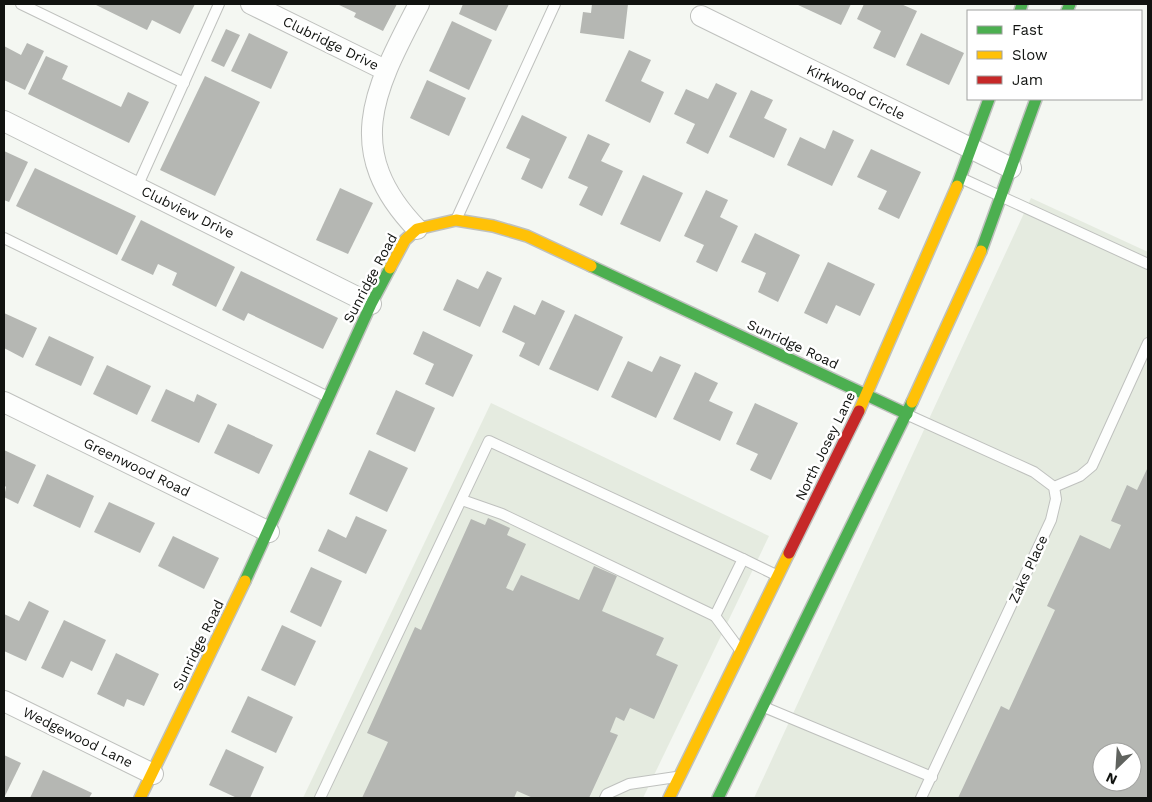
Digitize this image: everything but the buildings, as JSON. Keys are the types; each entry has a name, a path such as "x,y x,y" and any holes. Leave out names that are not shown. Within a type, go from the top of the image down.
{"main road":[{"name":"North Josey Lane","path":"670,798 740,651 867,395 961,178 989,100"},
{"path":"718,798 907,414 980,254 1036,100"},
{"name":"Sunridge Road","path":"140,798 270,532 371,304 405,240 417,228 456,220 493,226 527,236 907,414"}],"street":[{"name":"Clubridge Drive","path":"251,4 385,70"},
{"path":"417,228 405,216 384,185 372,156 372,133 374,110 385,70 419,4"},
{"name":"Kirkwood Circle","path":"701,16 1011,168"},
{"name":"Clubview Drive","path":"4,121 371,304"},
{"name":"Greenwood Road","path":"4,402 270,532"},
{"name":"Wedgewood Lane","path":"4,701 152,774"}],"lane":[{"path":"21,4 184,83"},
{"path":"137,187 219,4"},
{"path":"456,220 555,4"},
{"path":"961,178 1148,264"},
{"path":"4,238 329,398"},
{"path":"907,414 1034,472 1054,487 1080,476 1092,466 1148,343"},
{"path":"320,798 489,442 777,576"},
{"name":"Zaks Place","path":"921,798 1051,520 1056,499 1054,487"},
{"path":"462,500 502,514 715,616 740,651"},
{"path":"715,616 742,559"},
{"path":"764,706 932,777"},
{"path":"605,798 607,794 629,784 680,777"}],"shaded area":[{"path":"1031,198 1148,252 1148,798 754,798"},
{"path":"491,403 769,536 643,798 303,798"}],"traffic: fast":[{"path":"1020,10 1022,4"},
{"path":"1067,10 1070,4"},
{"path":"957,186 989,100"},
{"path":"981,251 1036,100"},
{"path":"591,266 907,414"},
{"path":"245,581 371,304 390,268"},
{"path":"718,798 912,402"}],"traffic: slow":[{"path":"859,411 957,186"},
{"path":"390,268 405,240 417,229 456,220 493,226 527,236 591,266"},
{"path":"912,402 981,251"},
{"path":"669,798 789,553"},
{"path":"140,798 245,581"}],"traffic: jam":[{"path":"789,553 859,411"}]}
